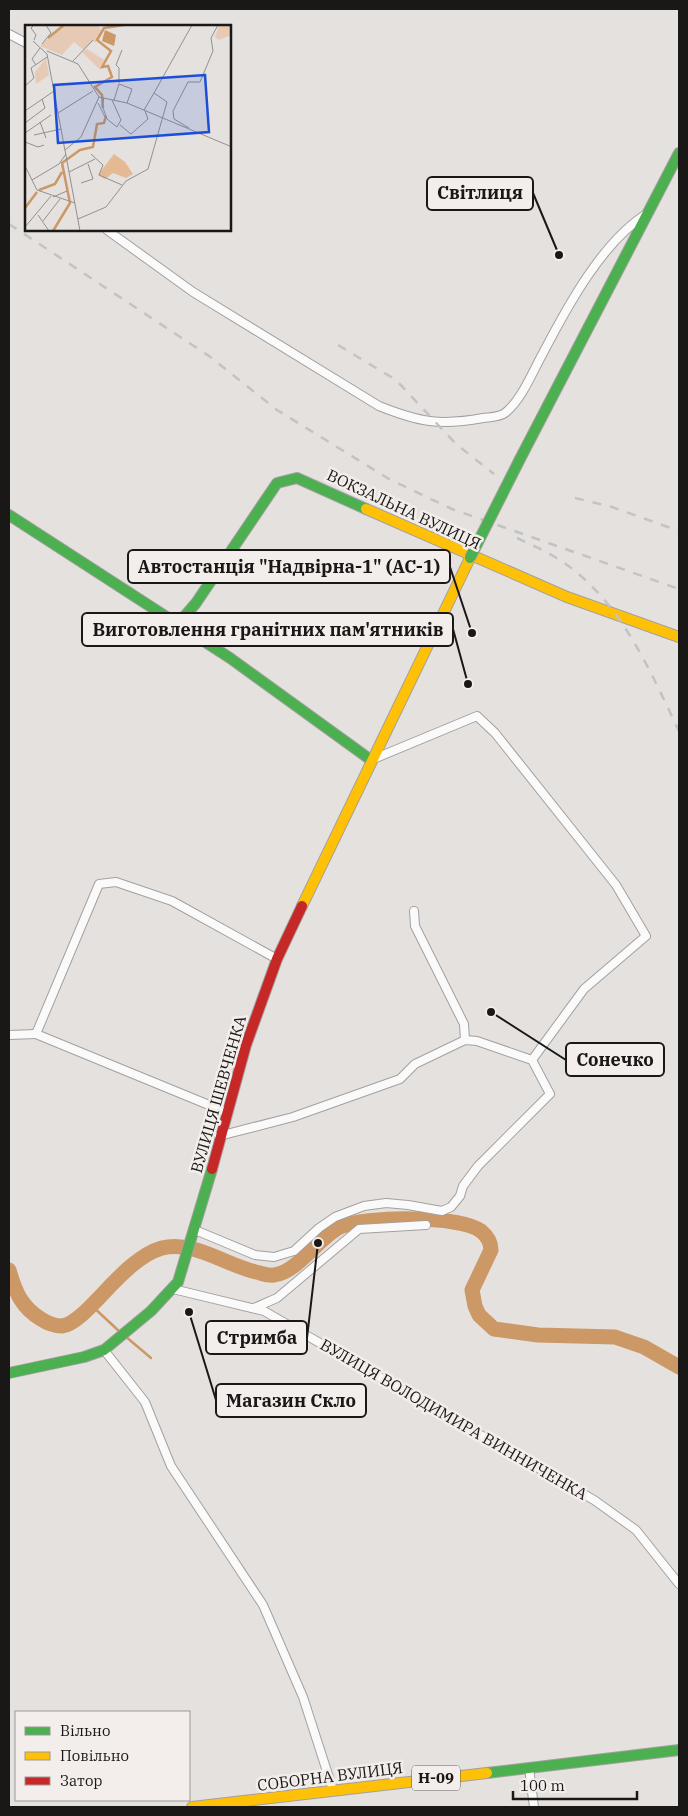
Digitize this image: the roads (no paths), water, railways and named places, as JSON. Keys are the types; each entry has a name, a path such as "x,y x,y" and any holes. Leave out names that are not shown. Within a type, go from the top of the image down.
{"street":[{"path":"9,34 25,42"},
{"name":"ВУЛИЦЯ ШЕВЧЕНКА","path":"9,1373 84,1357 104,1350 173,1289 183,1271 219,1136 246,1045 277,959 371,760 483,533 679,153"},
{"path":"108,231 193,292 379,406 412,419 443,424 504,415 519,398 570,301 620,236 636,220 650,212"},
{"name":"ВОКЗАЛЬНА ВУЛИЦЯ","path":"178,624 196,603 277,483 297,478 568,597 679,637"},
{"path":"9,515 238,664 371,760 477,716 495,734 616,885 646,936 584,989 532,1060"},
{"path":"36,1034 98,884 106,881 116,882 172,902 277,959"},
{"path":"414,910 415,926 464,1024 465,1040"},
{"path":"9,1035 36,1034 226,1112"},
{"path":"194,1234 255,1255 274,1257 294,1251 319,1228 335,1217 364,1206 393,1204 442,1211 451,1207 460,1196 463,1186 478,1166 550,1094 532,1060 477,1041 465,1040 415,1064 400,1079 293,1117 219,1136"},
{"path":"254,1308 277,1298 359,1229 426,1225"},
{"name":"ВУЛИЦЯ ВОЛОДИМИРА ВИННИЧЕНКА","path":"173,1289 264,1311 594,1500 636,1530 679,1584"},
{"path":"104,1350 145,1402 171,1466 263,1605 303,1697 333,1790"},
{"name":"СОБОРНА ВУЛИЦЯ","path":"192,1807 679,1750"},
{"path":"529,1768 534,1807"}],"waterway":[{"path":"9,1270 16,1292 28,1309 46,1322 62,1326 83,1314 133,1264 147,1254 162,1248 186,1247 245,1269 274,1275 283,1273 291,1268 332,1232 352,1223 390,1219 453,1222 481,1231 489,1242 491,1250 472,1290 479,1315 494,1329 538,1335 615,1337 644,1347 679,1367"},
{"path":"91,1305 121,1333"},
{"path":"125,1336 151,1358"}],"railway":[{"path":"9,224 209,356 277,410 389,479 452,509 679,589"},
{"path":"338,345 396,380 456,444 494,474"},
{"path":"575,498 612,507 679,531"},
{"path":"517,538 555,557 577,573 614,612 643,658 679,731"}],"place":[{"name":"Світлиця","path":"559,255"},
{"name":"Автостанція \"Надвірна-1\" (АС-1)","path":"472,633"},
{"name":"Виготовлення гранітних пам'ятників","path":"468,684"},
{"name":"Сонечко","path":"491,1012"},
{"name":"Стримба","path":"318,1243"},
{"name":"Магазин Скло","path":"189,1312"}]}
